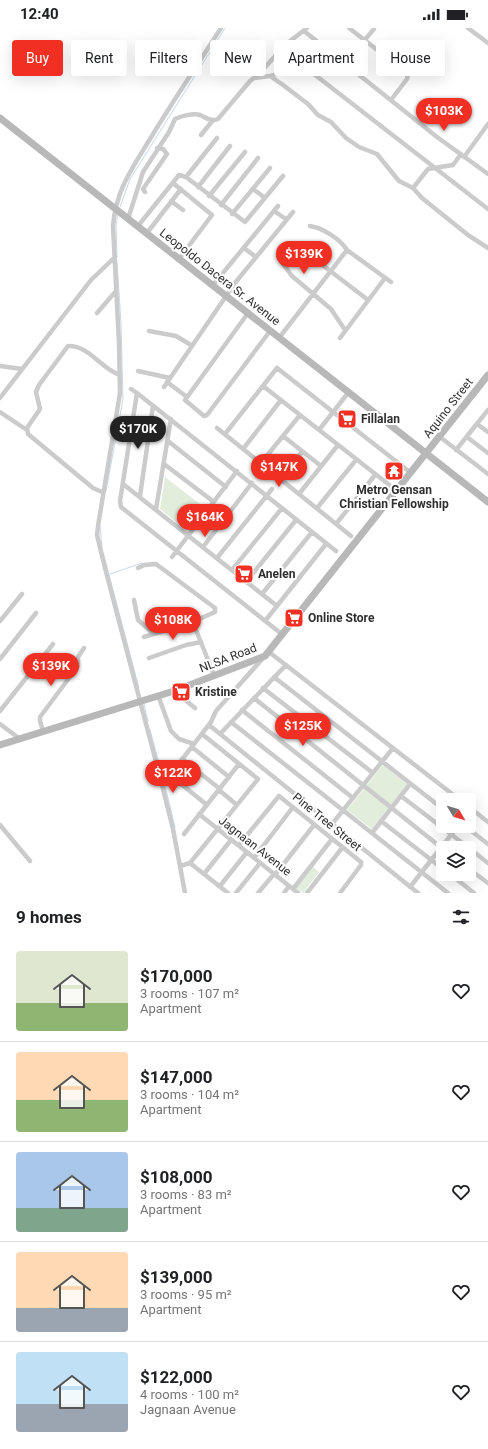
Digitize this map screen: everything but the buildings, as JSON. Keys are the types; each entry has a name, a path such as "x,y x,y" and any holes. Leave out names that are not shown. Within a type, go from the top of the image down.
{"main road":[{"name":"Leopoldo Dacera Sr. Avenue","path":"0,118 488,502"},
{"name":"Aquino Street","path":"426,454 488,375"},
{"name":"NLSA Road","path":"0,745 174,690 267,654 426,454"}],"street":[{"path":"184,893 165,778 141,700 98,535 102,492 118,406 120,375 119,330 114,257 115,208 128,174 180,89 220,28"},
{"path":"348,28 364,40 374,29"},
{"path":"468,28 488,43"},
{"path":"201,135 214,120 222,117 246,85 286,43 306,30 317,40"},
{"path":"368,43 408,74 407,79 391,100"},
{"path":"254,78 270,76 283,72 296,64 301,64 488,209"},
{"path":"270,76 308,104 318,115 331,122 346,138 359,147 377,154 399,181 413,188 422,198 468,235 488,248"},
{"path":"360,76 488,174"},
{"path":"128,219 143,172 157,148 170,132 176,118 197,115 214,120"},
{"path":"413,188 428,169 436,169 445,165 453,165 488,124"},
{"path":"186,177 217,138"},
{"path":"198,187 230,146"},
{"path":"145,192 143,189 167,154 163,149 157,148"},
{"path":"209,196 245,152"},
{"path":"221,206 258,158"},
{"path":"232,214 270,168"},
{"path":"138,226 179,175 186,177 242,222 246,222 283,176"},
{"path":"172,183 212,215 179,259"},
{"path":"147,233 181,189"},
{"path":"253,189 265,198"},
{"path":"171,201 183,210"},
{"path":"213,286 278,206"},
{"path":"274,211 286,219"},
{"path":"164,387 226,296 293,212"},
{"path":"310,226 325,232 391,282"},
{"path":"299,247 368,300"},
{"path":"244,248 256,257"},
{"path":"279,338 347,250"},
{"path":"0,398 91,280 114,257"},
{"path":"283,264 292,276 331,309 345,330"},
{"path":"340,338 385,278"},
{"path":"97,313 116,291"},
{"path":"248,313 187,397 185,402 203,415 207,415 270,331"},
{"path":"149,331 176,336 192,345"},
{"path":"27,430 40,409 36,392 39,385 68,346 81,348 109,371 120,375"},
{"path":"0,366 22,369"},
{"path":"225,434 278,368 411,473"},
{"path":"138,371 168,380 187,397"},
{"path":"263,386 397,492"},
{"path":"131,389 237,471 336,551"},
{"path":"137,393 120,500 121,507 283,635"},
{"path":"319,430 348,393"},
{"path":"243,449 281,400"},
{"path":"140,496 153,406"},
{"path":"456,450 488,410"},
{"path":"0,412 27,430 28,434 93,488 102,492"},
{"path":"261,463 300,415"},
{"path":"156,510 171,419"},
{"path":"477,424 488,432"},
{"path":"217,428 351,536"},
{"path":"283,436 322,466"},
{"path":"440,437 488,474"},
{"path":"467,437 488,453"},
{"path":"168,441 226,487"},
{"path":"299,494 338,445"},
{"path":"281,479 302,452"},
{"path":"317,508 356,460"},
{"path":"164,464 214,502"},
{"path":"172,556 237,471"},
{"path":"336,524 375,475"},
{"path":"203,547 252,483"},
{"path":"123,484 277,606"},
{"path":"217,558 272,489"},
{"path":"232,570 282,508"},
{"path":"246,582 296,520"},
{"path":"262,594 312,532"},
{"path":"265,622 326,544"},
{"path":"138,568 144,565 156,564 215,608 215,612 197,620 194,625"},
{"path":"0,621 22,594"},
{"path":"134,600 138,620 153,633"},
{"path":"0,659 36,614"},
{"path":"144,637 188,622 194,625 214,675"},
{"path":"149,658 186,645 201,642"},
{"path":"0,711 54,644"},
{"path":"43,731 40,717 78,666 77,658 84,648"},
{"path":"165,778 193,746 209,725 218,709 267,654 286,665 451,793"},
{"path":"220,734 286,665"},
{"path":"274,677 436,804"},
{"path":"263,688 373,773"},
{"path":"174,690 195,708"},
{"path":"158,695 171,731 179,739 193,746 229,777"},
{"path":"254,698 391,809 436,843"},
{"path":"242,710 353,798"},
{"path":"231,722 448,893"},
{"path":"0,724 20,739"},
{"path":"209,725 418,893"},
{"path":"180,866 190,864 258,779 202,734"},
{"path":"332,824 393,748"},
{"path":"182,760 237,805"},
{"path":"184,834 239,764"},
{"path":"165,778 207,804"},
{"path":"372,833 410,784"},
{"name":"Pine Tree Street","path":"239,845 278,796 359,861 361,865 340,893"},
{"path":"401,796 460,841"},
{"path":"254,858 293,807"},
{"path":"476,813 488,822"},
{"name":"Jagnaan Avenue","path":"199,814 298,893"},
{"path":"381,821 436,864"},
{"path":"0,825 30,861"},
{"path":"258,893 314,825"},
{"path":"474,833 488,844"},
{"path":"446,841 451,834"},
{"path":"284,893 291,887 332,839"},
{"path":"204,874 231,840"},
{"path":"307,893 342,848"},
{"path":"220,886 247,852"},
{"path":"476,854 488,863"},
{"path":"410,887 436,855"},
{"path":"236,893 260,863"},
{"path":"190,864 228,893"},
{"path":"476,875 488,884"},
{"path":"459,881 474,893"}],"green space":[{"path":"165,477 205,508 187,531 160,509"},
{"path":"383,765 407,784 372,829 347,810"},
{"path":"313,867 319,872 303,893 296,888"}],"waterway":[{"path":"120,207 130,179 225,28"},
{"path":"117,257 116,225 118,215"},
{"path":"106,491 123,399 121,323 117,262"},
{"path":"100,526 102,547"},
{"path":"104,556 139,688"},
{"path":"110,574 142,563"},
{"path":"144,704 148,721"},
{"path":"150,730 163,777"},
{"path":"164,782 175,827"}],"place":[{"name":"Fillalan","path":"347,419"},
{"name":"Metro Gensan Christian Fellowship","path":"394,471"},
{"name":"Anelen","path":"244,574"},
{"name":"Online Store","path":"294,618"},
{"name":"Kristine","path":"181,692"}]}
